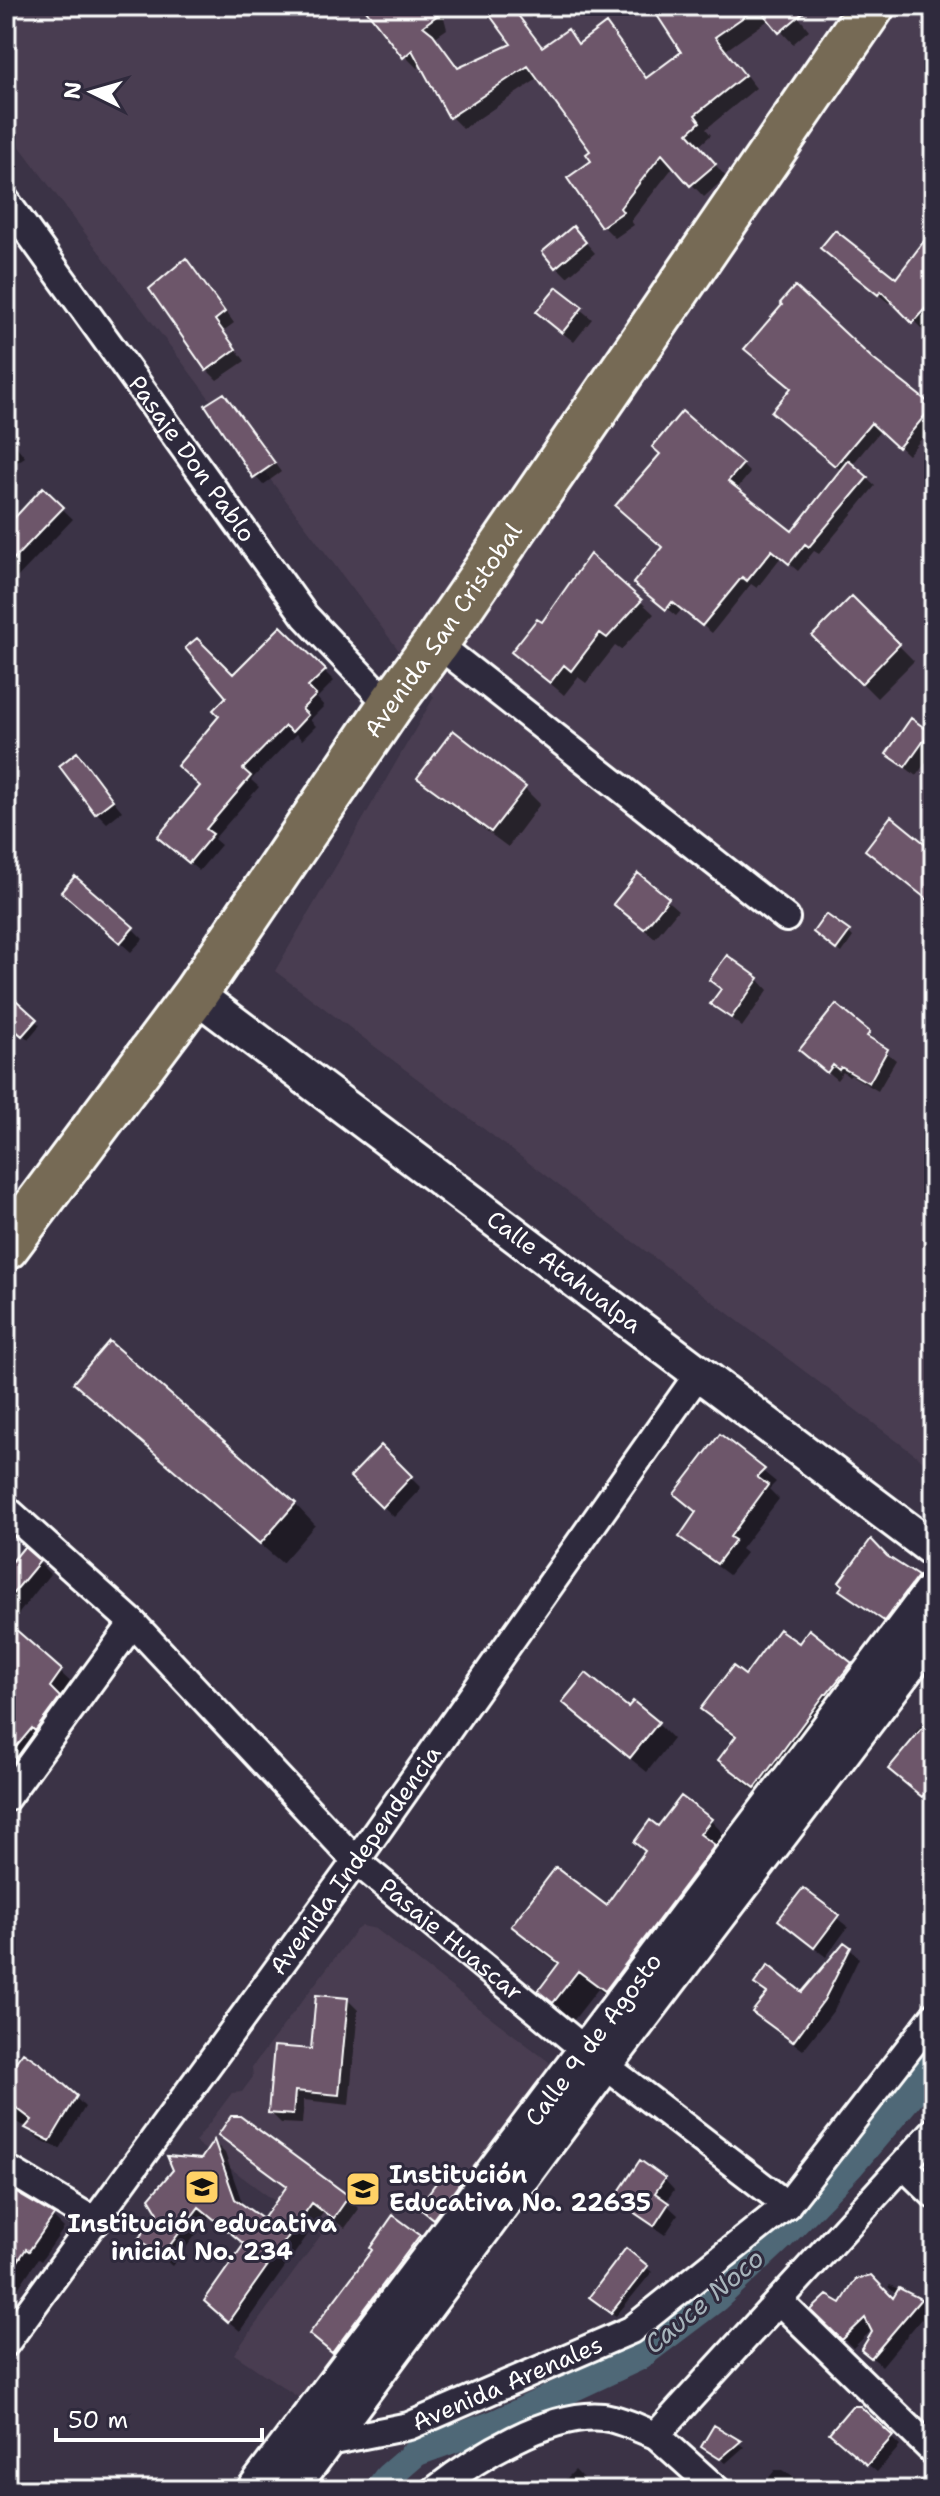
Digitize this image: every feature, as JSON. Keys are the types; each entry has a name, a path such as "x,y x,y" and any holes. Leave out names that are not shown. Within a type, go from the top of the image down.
{"highway":[{"name":"Avenida San Cristobal","path":"14,1221 195,994 872,6"}],"street":[{"name":"Pasaje Don Pablo","path":"6,201 305,616 390,706"},
{"path":"436,643 786,918"},
{"name":"Calle Atahualpa","path":"195,994 934,1550"},
{"name":"Avenida Independencia","path":"6,2343 356,1861 699,1373"},
{"name":"Pasaje Huascar","path":"6,1509 133,1623 356,1861 595,2057 787,2205"},
{"name":"Calle 9 de Agosto","path":"290,2490 595,2057 934,1588"},
{"path":"6,1798 133,1623"},
{"name":"Calle 9 de Agosto","path":"254,2490 934,1632"},
{"name":"Avenida Arenales","path":"283,2451 409,2426 631,2330 787,2205 934,2016"},
{"path":"656,2435 934,2131"},
{"path":"904,2166 934,2195"},
{"path":"6,2168 96,2222"},
{"path":"779,2301 934,2452"},
{"path":"435,2490 460,2470 499,2447 552,2424 584,2417 606,2417 656,2435 717,2490"}],"shaded area":[{"path":"6,6 934,6 934,1469 275,971 434,697 6,128"},
{"name":"Institución Educativa No. 22635","path":"362,1926 376,1929 549,2062 553,2071 307,2403 234,2354 321,2235 195,2142 232,2093 242,2092 253,2077 252,2067"}],"building":[{"path":"363,6 450,6 423,26 433,34 458,68 511,44 483,6 511,6 542,47 568,29 578,44 606,23 646,78 681,52 651,6 811,6 779,33 758,7 715,37 745,75 695,115 700,122 688,133 716,164 690,186 662,154 620,208 623,212 601,227 567,178 591,161 586,154 590,151 528,66 449,118 412,50 403,58"},
{"path":"573,226 586,242 555,268 542,252"},
{"path":"934,228 934,299 912,323 881,291 878,295 820,248 835,230 896,278"},
{"path":"186,258 225,312 215,320 236,349 206,371 149,289"},
{"path":"795,286 873,359 933,406 898,448 871,423 835,466 771,412 791,388 744,349"},
{"path":"557,287 583,307 562,333 536,312"},
{"path":"224,393 275,463 253,478 205,405"},
{"path":"682,411 743,464 728,481 792,531 848,460 868,477 809,547 805,544 789,564 772,550 747,581 742,577 702,626 672,602 666,610 633,583 662,547 615,506 660,454 652,447"},
{"path":"43,487 64,507 6,567 6,527"},
{"path":"590,554 642,600 607,638 600,633 571,671 564,665 550,683 511,652 537,619 542,622"},
{"path":"852,596 900,644 861,684 812,636"},
{"path":"281,626 326,670 308,687 316,695 302,709 308,715 292,732 285,726 243,769 251,776 206,829 213,834 189,863 157,837 200,786 177,766 219,716 213,710 226,697 185,648 197,638 233,674"},
{"path":"911,718 930,732 905,767 886,754"},
{"path":"453,730 526,787 491,832 417,778"},
{"path":"77,752 113,800 95,814 59,766"},
{"path":"891,816 934,851 934,905 865,850"},
{"path":"638,873 669,898 644,929 613,904"},
{"path":"75,876 134,927 120,943 61,892"},
{"path":"826,914 850,931 836,950 813,932"},
{"path":"727,955 759,978 731,1018 710,1004 721,989 709,980"},
{"path":"6,991 37,1019 22,1036 6,1022"},
{"path":"836,1004 870,1032 867,1036 888,1049 869,1083 833,1065 827,1073 799,1050"},
{"path":"109,1341 296,1503 260,1544 73,1383"},
{"path":"720,1434 765,1469 757,1477 768,1485 730,1537 735,1540 717,1564 679,1537 696,1512 674,1494"},
{"path":"381,1445 412,1476 382,1508 350,1477"},
{"path":"871,1539 887,1556 918,1576 884,1621 839,1590 843,1585 839,1582"},
{"path":"24,1547 40,1561 6,1602 6,1569"},
{"path":"6,1621 62,1670 50,1687 60,1697 35,1731 32,1728 6,1759"},
{"path":"779,1629 799,1643 809,1629 852,1663 755,1788 718,1760 736,1736 700,1709 733,1666 745,1675"},
{"path":"586,1673 628,1707 633,1701 659,1722 630,1758 562,1702"},
{"path":"934,1714 934,1782 922,1797 888,1769"},
{"path":"681,1796 712,1819 700,1834 715,1845 605,1991 578,1971 553,2003 538,1991 559,1963 511,1926 556,1867 606,1905 645,1851 634,1842 650,1820 658,1826"},
{"path":"803,1888 839,1915 814,1948 778,1920"},
{"path":"844,1942 851,1947 824,2000 793,2042 752,2012 767,1993 754,1984 768,1965 802,1992"},
{"path":"316,1995 348,1998 339,2095 295,2091 293,2115 268,2113 274,2046 311,2049"},
{"path":"23,2052 77,2096 50,2141 25,2128 32,2120 6,2100 6,2075"},
{"path":"231,2116 240,2116 349,2196 333,2219 312,2203 228,2322 204,2301 244,2244 199,2207 161,2257 138,2239 158,2213 149,2198 173,2170 167,2156 201,2159 214,2140 235,2199 263,2219 287,2186 218,2135"},
{"path":"640,2160 665,2178 655,2193 669,2203 654,2226 614,2199"},
{"path":"445,2171 460,2183 433,2219 418,2207"},
{"path":"6,2187 54,2215 6,2279"},
{"path":"393,2215 420,2235 332,2353 309,2334 372,2250 370,2248"},
{"path":"626,2248 648,2266 611,2313 589,2297"},
{"path":"871,2275 893,2298 899,2288 921,2299 871,2358 861,2350 872,2332 865,2318 842,2340 811,2310 827,2295 841,2303 856,2279"},
{"path":"852,2406 860,2406 893,2436 867,2465 829,2433"},
{"path":"714,2425 741,2441 720,2459 701,2447"}],"waterway":[{"name":"Cauce Noco","path":"378,2490 417,2452 495,2424 638,2357 716,2298 850,2166 934,2062"}],"place":[{"name":"Institución educativa inicial No. 234","path":"202,2187"},
{"name":"Institución Educativa No. 22635","path":"363,2189"}]}
